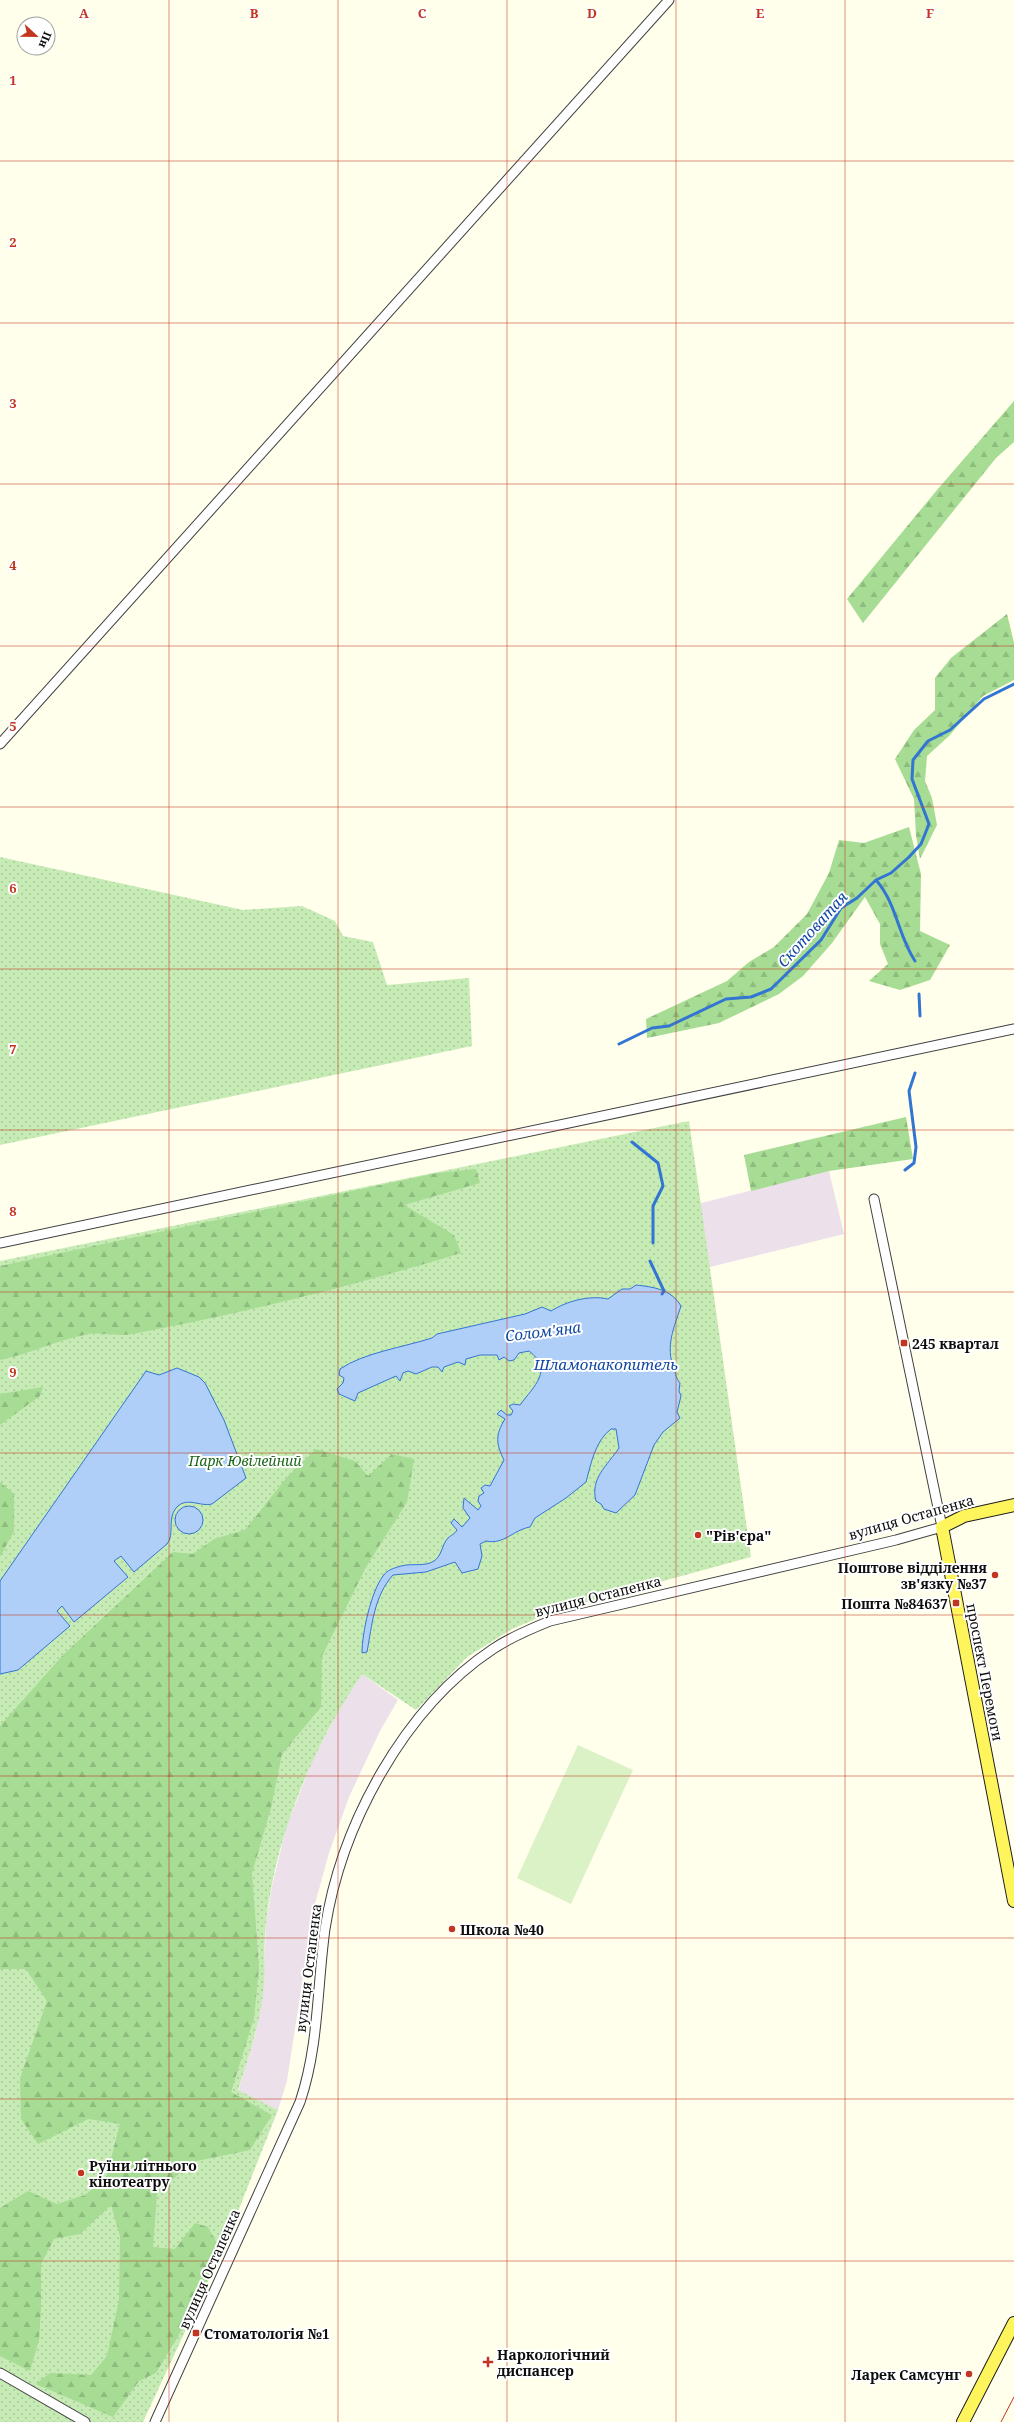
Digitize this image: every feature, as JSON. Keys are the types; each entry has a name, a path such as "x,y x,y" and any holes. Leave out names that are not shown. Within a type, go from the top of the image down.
{"main road":[{"name":"вулиця Остапенка","path":"942,1527 964,1516 1014,1505"},
{"name":"проспект Перемоги","path":"942,1527 1014,1901"},
{"path":"963,2422 1014,2323"}],"street":[{"path":"0,744 669,0"},
{"path":"0,1242 1014,1029"},
{"name":"проспект Перемоги","path":"874,1198 942,1527"},
{"name":"вулиця Остапенка","path":"154,2422 300,2102 314,2052 325,1929 337,1879 351,1838 368,1799 384,1771 420,1716 440,1694 468,1668 493,1649 520,1634 550,1621 896,1540 942,1527"},
{"path":"0,2373 85,2422"}],"shaded area":[{"path":"829,1171 844,1234 706,1268 697,1204"},
{"path":"362,1674 398,1700 380,1731 349,1797 329,1853 313,1911 287,2081 278,2110 238,2091 255,2036 263,1993 266,1924 272,1886 286,1828 313,1759 344,1701"}],"green space":[{"path":"1014,401 1014,442 996,458 863,623 847,599 937,490"},
{"path":"1007,614 1014,643 1014,680 983,696 949,736 927,756 925,781 932,798 937,825 920,859 916,835 914,799 895,759 914,730 935,710 935,678 951,658"},
{"path":"909,827 921,874 920,931 950,945 930,980 900,990 869,981 888,964 880,944 880,924 865,897 832,943 803,976 779,994 719,1023 647,1038 646,1019 727,981 749,962 774,947 807,914 829,873 839,840 864,843"},
{"path":"0,857 243,910 302,906 335,921 343,936 373,942 387,985 469,978 472,1046 0,1145"},
{"path":"906,1117 913,1159 829,1171 751,1191 744,1155"},
{"name":"Парк Ювілейний","path":"689,1121 751,1557 557,1610 512,1629 467,1657 416,1710 362,1674 328,1731 312,1762 299,1793 287,1825 271,1891 265,1933 264,1985 259,2019 238,2090 278,2110 222,2252 143,2422 0,2422 0,1261"},
{"path":"476,1169 480,1183 404,1205 454,1235 461,1253 339,1288 256,1308 126,1335 84,1335 0,1360 0,1266 437,1173"},
{"path":"43,1387 40,1396 0,1425 0,1394"},
{"path":"316,1449 355,1461 368,1476 392,1454 414,1459 407,1502 366,1567 322,1656 321,1707 282,1754 271,1808 252,1873 259,1968 254,2018 231,2092 272,2115 250,2150 192,2162 157,2194 153,2247 175,2249 195,2223 208,2227 222,2252 190,2316 156,2373 139,2381 113,2417 36,2384 50,2373 91,2375 107,2356 119,2300 120,2236 111,2205 80,2234 54,2239 41,2264 39,2340 30,2371 0,2356 0,2208 28,2191 57,2204 85,2195 106,2178 120,2124 88,2119 38,2144 21,2119 20,2078 47,2001 26,1969 0,1969 0,1726 62,1656 173,1552 193,1554 214,1539 245,1530 287,1477"},
{"path":"0,1482 14,1494 14,1531 0,1557"},
{"path":"578,1745 633,1770 571,1904 517,1878"}],"water":[{"name":"Шламонакопитель","path":"636,1285 655,1288 667,1292 677,1300 681,1306 673,1330 670,1353 671,1361 680,1383 679,1391 681,1396 677,1412 680,1418 663,1432 654,1445 635,1495 616,1513 604,1509 601,1504 596,1501 595,1486 597,1479 619,1448 616,1429 611,1429 597,1446 586,1482 566,1498 535,1518 530,1527 498,1541 486,1541 480,1544 482,1556 478,1569 462,1573 455,1562 426,1572 393,1575 378,1601 372,1621 367,1652 362,1653 362,1645 371,1602 383,1576 389,1571 405,1565 427,1564 437,1559 446,1541 457,1530 451,1523 454,1519 462,1527 470,1518 463,1508 464,1498 478,1510 481,1506 478,1501 479,1496 484,1493 481,1488 485,1485 490,1486 504,1460 499,1449 498,1435 505,1419 497,1414 501,1410 507,1415 511,1415 513,1411 509,1406 513,1404 520,1405 536,1385 541,1371 540,1365 536,1358 529,1351 519,1353 514,1360 509,1361 504,1357 499,1360 497,1355 480,1355 466,1359 465,1365 458,1362 444,1367 442,1372 438,1367 432,1367 416,1374 408,1371 403,1373 400,1381 396,1376 358,1393 355,1401 339,1394 337,1389 343,1383 344,1378 339,1375 340,1369 349,1363 360,1359 432,1338 437,1334 525,1314 542,1307 551,1311 564,1304 586,1298 608,1299 622,1289 630,1289"},
{"path":"177,1368 199,1377 205,1383 224,1420 246,1478 212,1504 207,1505 189,1502 176,1508 173,1512 171,1522 171,1536 167,1544 134,1572 121,1556 114,1561 128,1577 74,1622 62,1606 57,1611 70,1626 18,1670 0,1674 0,1581 146,1371 159,1375"},
{"path":"189,1506 199,1510 203,1520 199,1530 189,1534 179,1530 175,1520 179,1510"}],"waterway":[{"name":"Скотоватая","path":"619,1044 652,1028 669,1026 726,999 751,997 771,989 821,940 841,908 857,898 876,880 891,873 921,844 929,824 912,779 913,760 928,741 950,730 984,699 1014,684"},
{"path":"876,880 889,899 909,951 915,961"},
{"path":"919,994 920,1016"},
{"path":"905,1170 914,1163 916,1147 909,1091 915,1073"},
{"name":"Солом'яна","path":"632,1142 658,1163 663,1186 653,1206 653,1243"},
{"name":"Солом'яна","path":"650,1261 664,1291 662,1294"}],"tram line":[{"path":"1001,2422 1014,2397"}],"place":[{"name":"245 квартал","path":"904,1343"},
{"name":"\"Рів'єра\"","path":"698,1535"},
{"name":"Поштове відділення зв'язку №37","path":"995,1575"},
{"name":"Пошта №84637","path":"956,1603"},
{"name":"Школа №40","path":"452,1929"},
{"name":"Руїни літнього кінотеатру","path":"81,2173"},
{"name":"Стоматологія №1","path":"196,2333"},
{"name":"Наркологічний диспансер","path":"488,2362"},
{"name":"Ларек Самсунг","path":"969,2374"}]}
